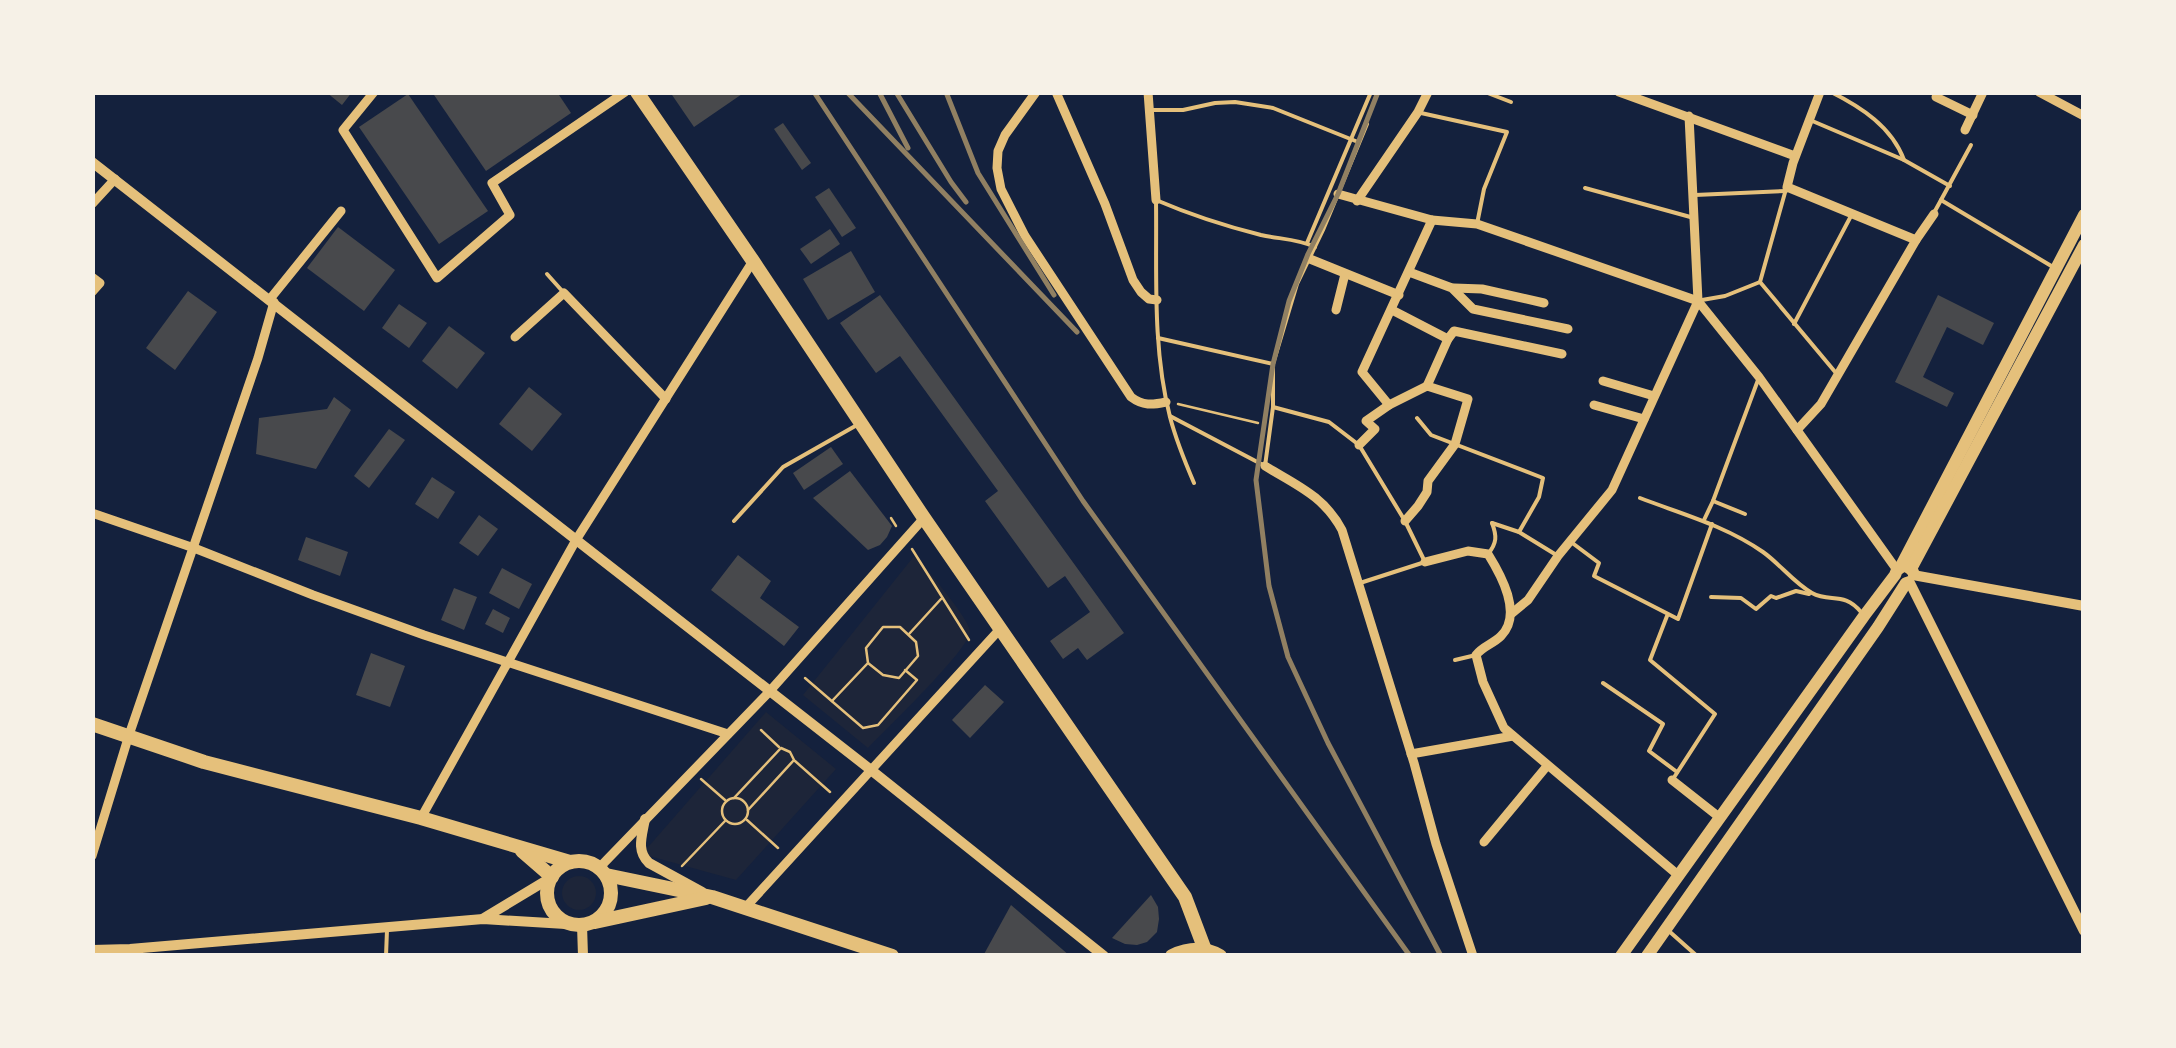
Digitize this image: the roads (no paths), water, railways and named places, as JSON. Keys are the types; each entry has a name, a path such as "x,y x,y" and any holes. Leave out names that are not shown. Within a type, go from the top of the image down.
{"main road":[{"path":"637,92 1186,897 1205,950"},
{"path":"1647,956 1878,627 2084,215"},
{"path":"1621,956 1864,616 1905,574 2084,245"},
{"path":"92,724 204,762 421,818 570,862 580,861 602,871 712,897 892,956"},
{"path":"514,844 552,876"},
{"path":"570,862 552,876 548,894 554,911 566,922 586,924 712,897"},
{"path":"586,924 610,904 610,884 602,871"},
{"path":"1172,956 1184,950 1205,950 1220,956"}],"street":[{"path":"374,92 343,130 438,278 510,214 492,183 625,92"},
{"path":"1036,92 998,151 1002,188 1025,236 1131,398 1140,404 1166,402"},
{"path":"1056,92 1106,204 1132,280 1149,299 1158,300"},
{"path":"1148,92 1156,200"},
{"path":"1357,201 1428,92"},
{"path":"1620,92 1796,156"},
{"path":"1820,92 1786,189 1916,240"},
{"path":"1965,130 1983,92"},
{"path":"2039,92 2084,116"},
{"path":"1936,97 1973,115"},
{"path":"1511,614 1524,605 1612,490 1698,301 1688,116"},
{"path":"92,162 1104,956"},
{"path":"92,204 115,179"},
{"path":"1338,194 1432,220 1477,224 1698,301 1905,574 2084,931"},
{"path":"92,856 128,735 258,358 272,300 341,211"},
{"path":"1797,430 1814,414 1838,377 1934,214"},
{"path":"1389,405 1362,372 1432,220"},
{"path":"1310,259 1398,295"},
{"path":"421,818 576,540 753,261"},
{"path":"1409,272 1452,288 1482,289 1544,303"},
{"path":"1336,310 1345,274"},
{"path":"92,278 100,283 92,292"},
{"path":"1452,288 1473,309 1568,329"},
{"path":"515,338 564,292 666,399"},
{"path":"1392,310 1448,339"},
{"path":"1359,445 1375,429 1366,420 1427,386 1454,332 1562,354"},
{"path":"1604,381 1654,396"},
{"path":"1405,521 1455,444 1468,398 1427,386"},
{"path":"1594,406 1644,418"},
{"path":"1265,466 1315,496 1332,512 1342,530 1473,956"},
{"path":"92,513 507,663 728,734"},
{"path":"602,871 645,820 770,692 924,518"},
{"path":"1425,562 1468,550 1488,554 1502,581 1510,623 1500,637 1476,656 1504,728 1678,875"},
{"path":"1905,574 2084,606"},
{"path":"745,908 1000,628"},
{"path":"1411,754 1513,736"},
{"path":"1484,842 1547,766"},
{"path":"1675,776 1719,817"},
{"path":"645,820 640,850 643,858 712,897"},
{"path":"484,918 552,876"},
{"path":"92,950 484,918 586,924 583,956"}],"lane":[{"path":"1307,243 1370,92"},
{"path":"1486,92 1511,102"},
{"path":"1834,93 1870,115 1898,142 1904,160"},
{"path":"1150,110 1235,102 1274,108 1358,142"},
{"path":"1418,112 1507,132 1484,189 1477,224"},
{"path":"1809,120 1904,160 1950,186"},
{"path":"1170,416 1265,466 1273,407 1273,364 1297,284 1367,124"},
{"path":"1934,214 1971,145"},
{"path":"1585,188 1694,218"},
{"path":"1694,195 1786,189 1760,282"},
{"path":"1194,483 1178,446 1166,402 1158,338 1156,200 1220,225 1316,246"},
{"path":"1942,200 2056,269"},
{"path":"1794,324 1852,214"},
{"path":"547,274 564,292"},
{"path":"1698,301 1725,296 1760,282"},
{"path":"1760,282 1838,377"},
{"path":"1158,338 1273,364"},
{"path":"1704,520 1759,377"},
{"path":"1273,407 1329,422 1359,445 1425,562 1360,583"},
{"path":"1417,418 1431,435 1543,478 1538,497 1518,532"},
{"path":"734,521 783,467 861,422"},
{"path":"1640,498 1704,520 1761,550 1814,594"},
{"path":"1713,502 1745,514"},
{"path":"1488,554 1496,538 1492,523 1518,532 1558,556"},
{"path":"1571,542 1600,563 1594,576 1678,619 1712,524"},
{"path":"1711,596 1741,598 1756,608 1771,596 1796,591 1852,602 1864,616"},
{"path":"1603,683 1663,724 1648,751 1675,776 1715,714 1650,660 1667,616"},
{"path":"1455,660 1476,656"},
{"path":"386,956 387,925"},
{"path":"1666,930 1697,956"}],"railway":[{"path":"814,92 1083,501 1410,956"},
{"path":"847,92 1077,332"},
{"path":"879,92 908,148"},
{"path":"896,92 966,202"},
{"path":"946,92 978,173 1054,295"},
{"path":"1378,92 1338,194 1289,301 1273,364 1256,480 1269,586 1288,657 1328,743 1441,956"}]}
